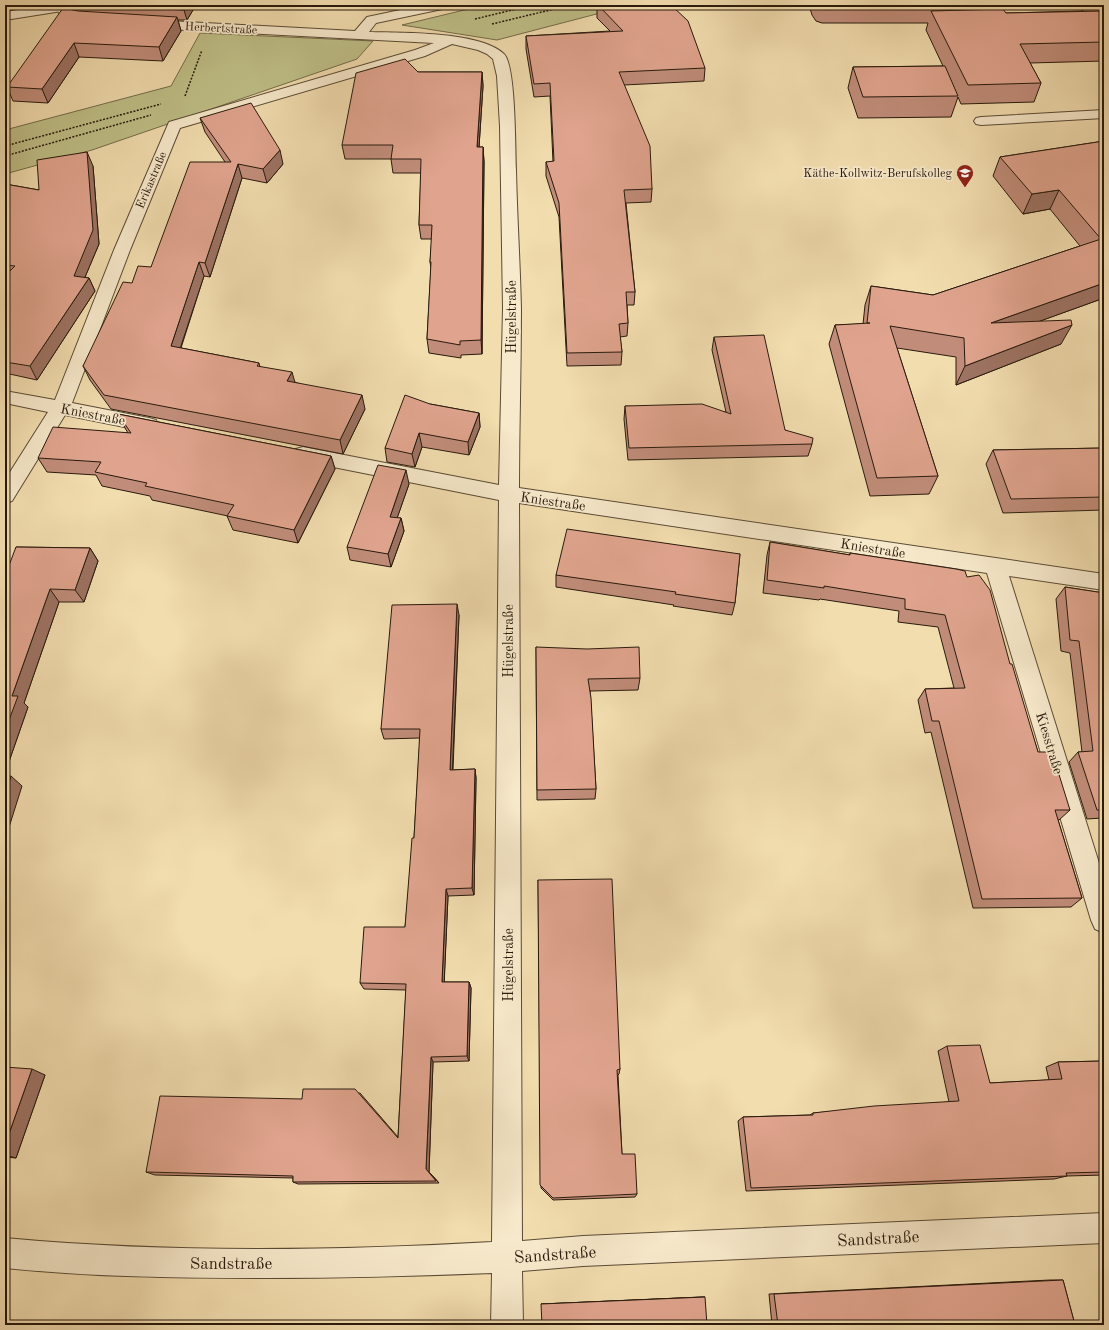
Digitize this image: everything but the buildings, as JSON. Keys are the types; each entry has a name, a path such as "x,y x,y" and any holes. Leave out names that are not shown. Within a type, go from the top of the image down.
{"street":[{"path":"359,34 372,20 442,5"},
{"path":"5,16 62,6 63,12 66,15 83,20 99,21"},
{"name":"Herbertstraße","path":"139,23 403,36"},
{"name":"Hügelstraße","path":"403,36 452,40 482,47 492,51 500,58 504,76 507,126 512,308 509,494 507,1325"},
{"path":"174,125 420,53 452,40"},
{"path":"981,121 1104,114"},
{"name":"Erikastraße","path":"5,496 61,407 122,250 174,125"},
{"name":"Kniestraße","path":"5,397 169,428"},
{"name":"Kniestraße","path":"285,451 509,494 1104,582"},
{"name":"Kiesstraße","path":"996,567 1104,920"},
{"name":"Sandstraße","path":"5,1253 52,1258 184,1263 353,1263 508,1258 590,1250 1104,1228"}],"path":[{"path":"174,125 210,27"}],"green space":[{"path":"485,5 631,5 497,40 402,25"},
{"path":"200,33 373,41 357,59 92,150 5,174 5,130 171,86"}],"place":[{"name":"Käthe-Kollwitz-Berufskolleg","path":"965,188"}]}
